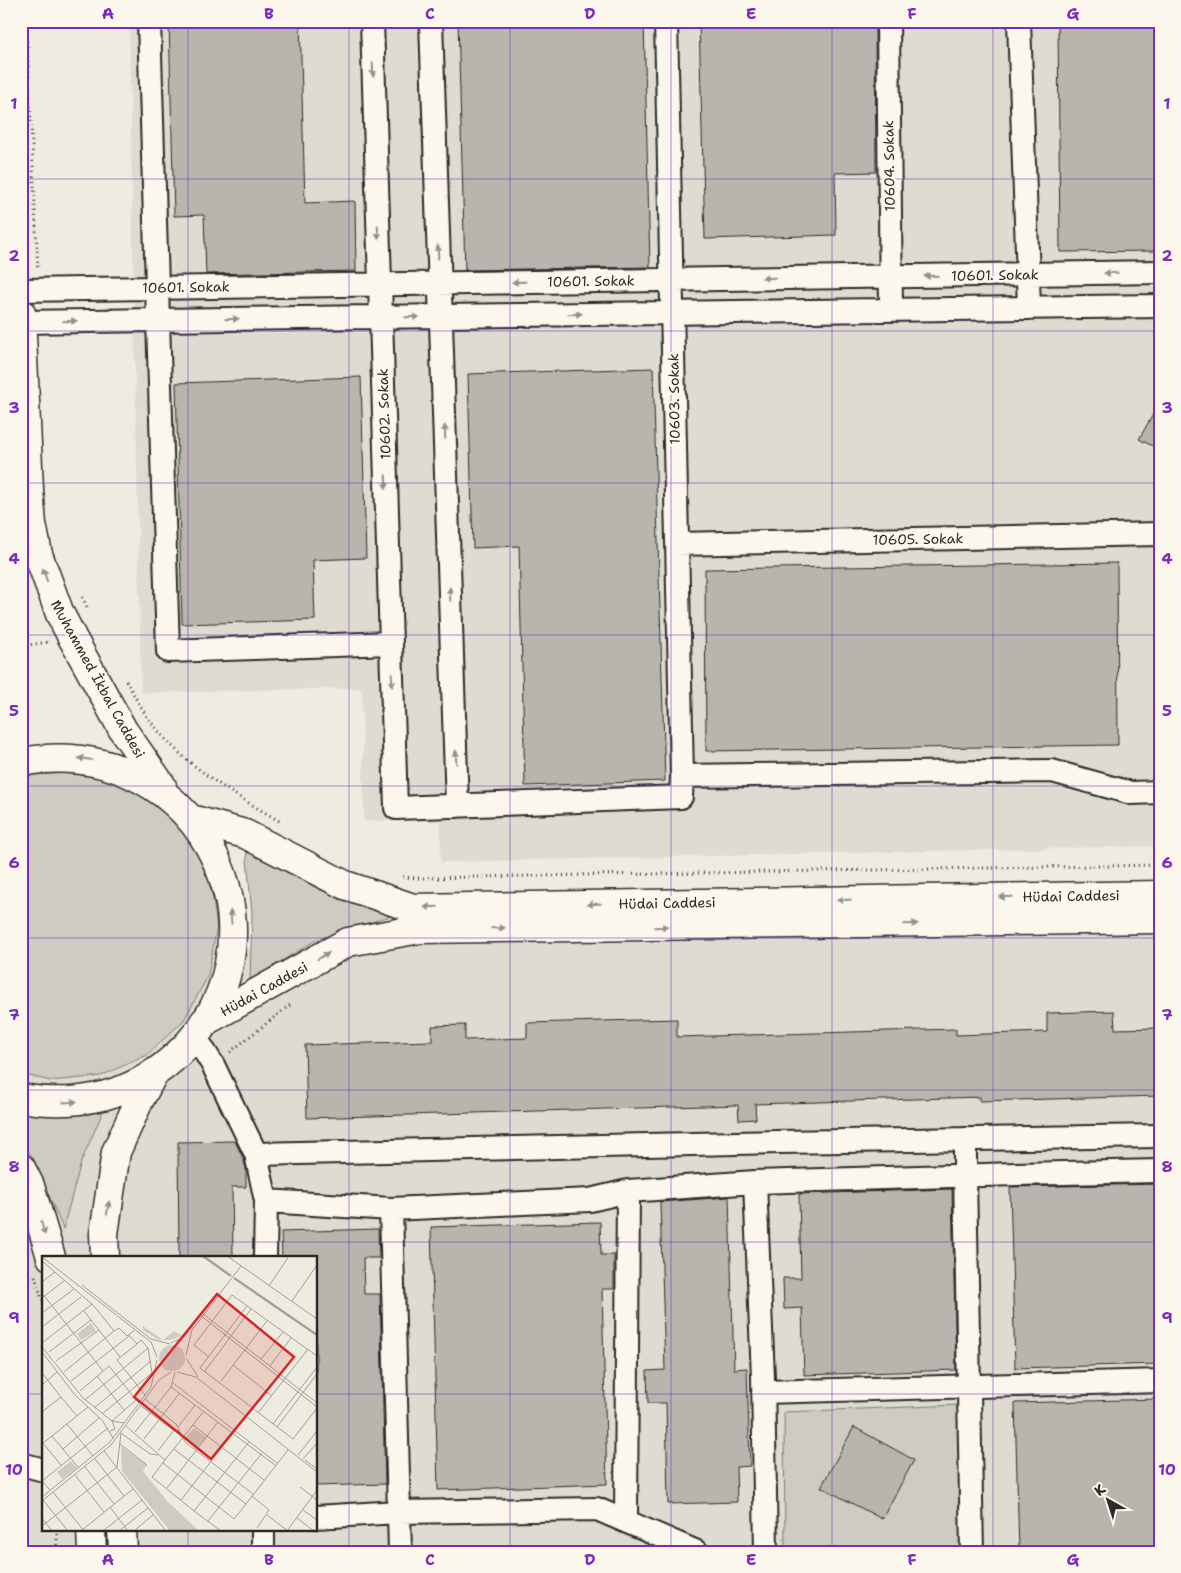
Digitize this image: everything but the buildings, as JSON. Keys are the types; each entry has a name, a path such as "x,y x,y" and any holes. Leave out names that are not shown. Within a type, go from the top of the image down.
{"street":[{"path":"149,21 168,651 391,643"},
{"name":"10602. Sokak","path":"372,21 396,808 458,806"},
{"path":"430,21 458,806"},
{"name":"10603. Sokak","path":"458,806 682,798 666,21"},
{"name":"10604. Sokak","path":"888,21 891,310"},
{"path":"1019,21 1029,308"},
{"name":"10601. Sokak","path":"21,290 1160,272"},
{"path":"22,322 1160,306"},
{"name":"Muhammed İkbal Caddesi","path":"21,312 32,524 44,572 60,614 123,730 172,799"},
{"name":"10605. Sokak","path":"677,544 1160,534"},
{"path":"21,762 42,758 70,757 98,761 141,778 172,799 207,840 218,863 227,888 231,913 232,940 228,965 220,990 200,1029 178,1055 154,1073 129,1088 101,1098 72,1102 43,1102 21,1098"},
{"path":"682,776 1052,772 1131,793 1160,792"},
{"name":"Hüdai Caddesi","path":"191,819 244,834 345,885 413,908 1160,895"},
{"name":"Hüdai Caddesi","path":"200,1029 348,942 420,929 1160,919"},
{"path":"200,1029 212,1065 256,1154 266,1201 265,1256"},
{"path":"105,1256 104,1234 116,1152 154,1073"},
{"path":"256,1154 1160,1136"},
{"path":"965,1139 972,1552"},
{"path":"21,1168 30,1186 51,1256"},
{"path":"266,1201 392,1209 590,1200 628,1191 755,1182 1160,1171"},
{"path":"755,1182 763,1392 766,1552"},
{"path":"626,1521 628,1191"},
{"path":"392,1209 400,1552"},
{"path":"763,1392 1160,1381"},
{"path":"21,1464 42,1469"},
{"path":"318,1517 398,1512 597,1509 686,1550"},
{"path":"91,1530 92,1552"},
{"path":"122,1530 123,1552"},
{"path":"263,1530 263,1552"}],"path":[{"path":"212,1065 295,1000"},
{"path":"57,1530 58,1552"}],"shaded area":[{"path":"129,21 1160,21 1160,846 441,862 440,821 364,821 362,688 141,693"},
{"path":"96,772 145,792 184,828 209,874 217,926 208,976 184,1020 147,1055 101,1076 51,1081 21,1074 21,775"},
{"path":"246,848 320,890 397,914 318,939 250,980 252,914"},
{"path":"1160,931 1160,1552 21,1552 21,953"},
{"path":"107,1102 81,1162 63,1229 33,1158 21,1141 21,1103"},
{"path":"960,1405 962,1552 785,1552 784,1412"}]}
